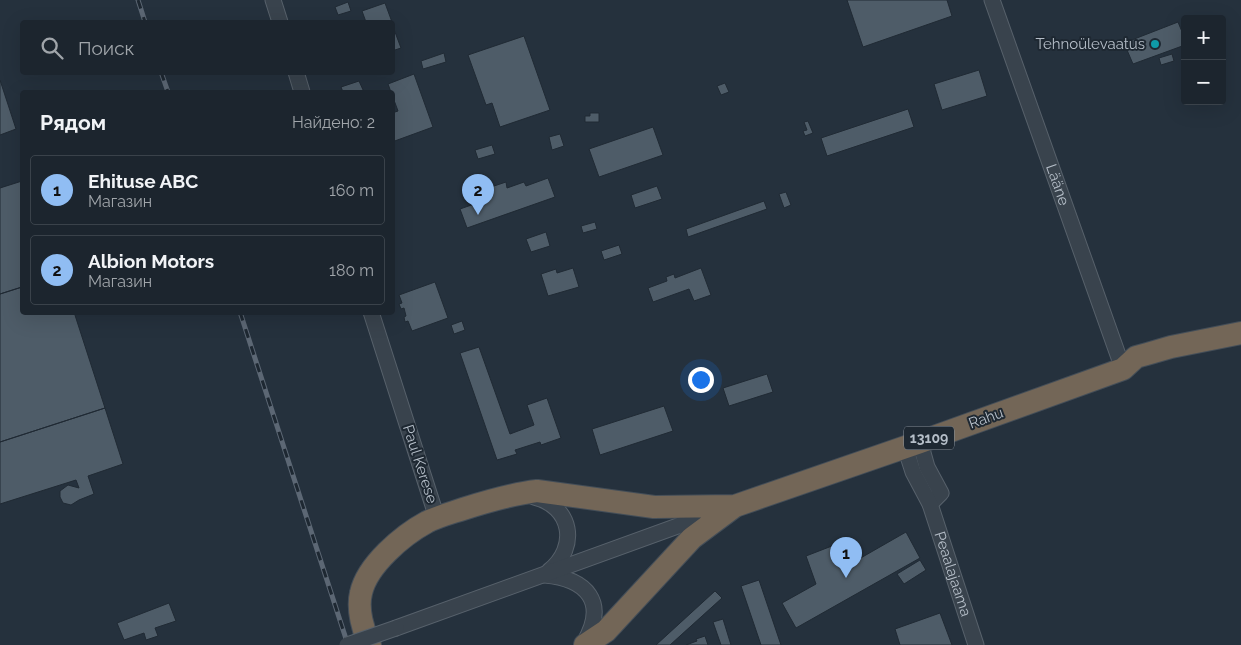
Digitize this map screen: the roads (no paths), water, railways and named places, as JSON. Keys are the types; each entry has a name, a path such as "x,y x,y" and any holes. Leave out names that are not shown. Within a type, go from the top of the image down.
{"highway":[{"name":"Rahu","path":"735,506 1123,369 1136,357 1171,347 1241,333"},
{"name":"Rahu","path":"1123,369 1140,371 1205,354 1241,348"},
{"path":"437,518 518,493 537,491 654,506 735,506"},
{"path":"584,645 606,630 692,538 735,506"},
{"name":"Paul Kerese","path":"370,645 360,610 361,593 366,579 392,548 407,536 437,518"}],"street":[{"path":"273,0 279,20"},
{"name":"Lääne","path":"992,0 1123,369"},
{"path":"297,75 301,90"},
{"name":"Paul Kerese","path":"372,315 437,518"},
{"name":"Peaalajaama","path":"912,445 913,472 930,504 976,645"},
{"path":"518,493 540,498 552,504 566,522 567,548 562,558 543,575"},
{"name":"13109","path":"347,645 735,506"},
{"path":"543,575 567,578 577,583 591,597 595,618 592,630 584,645"}],"railway":[{"path":"138,0 144,20"},
{"path":"162,75 167,90"},
{"path":"241,315 348,645"}],"place":[{"name":"Tehnoülevaatus","path":"1155,44"},
{"name":"Albion Motors","path":"478,215"},
{"name":"Ehituse ABC","path":"846,578"}]}
